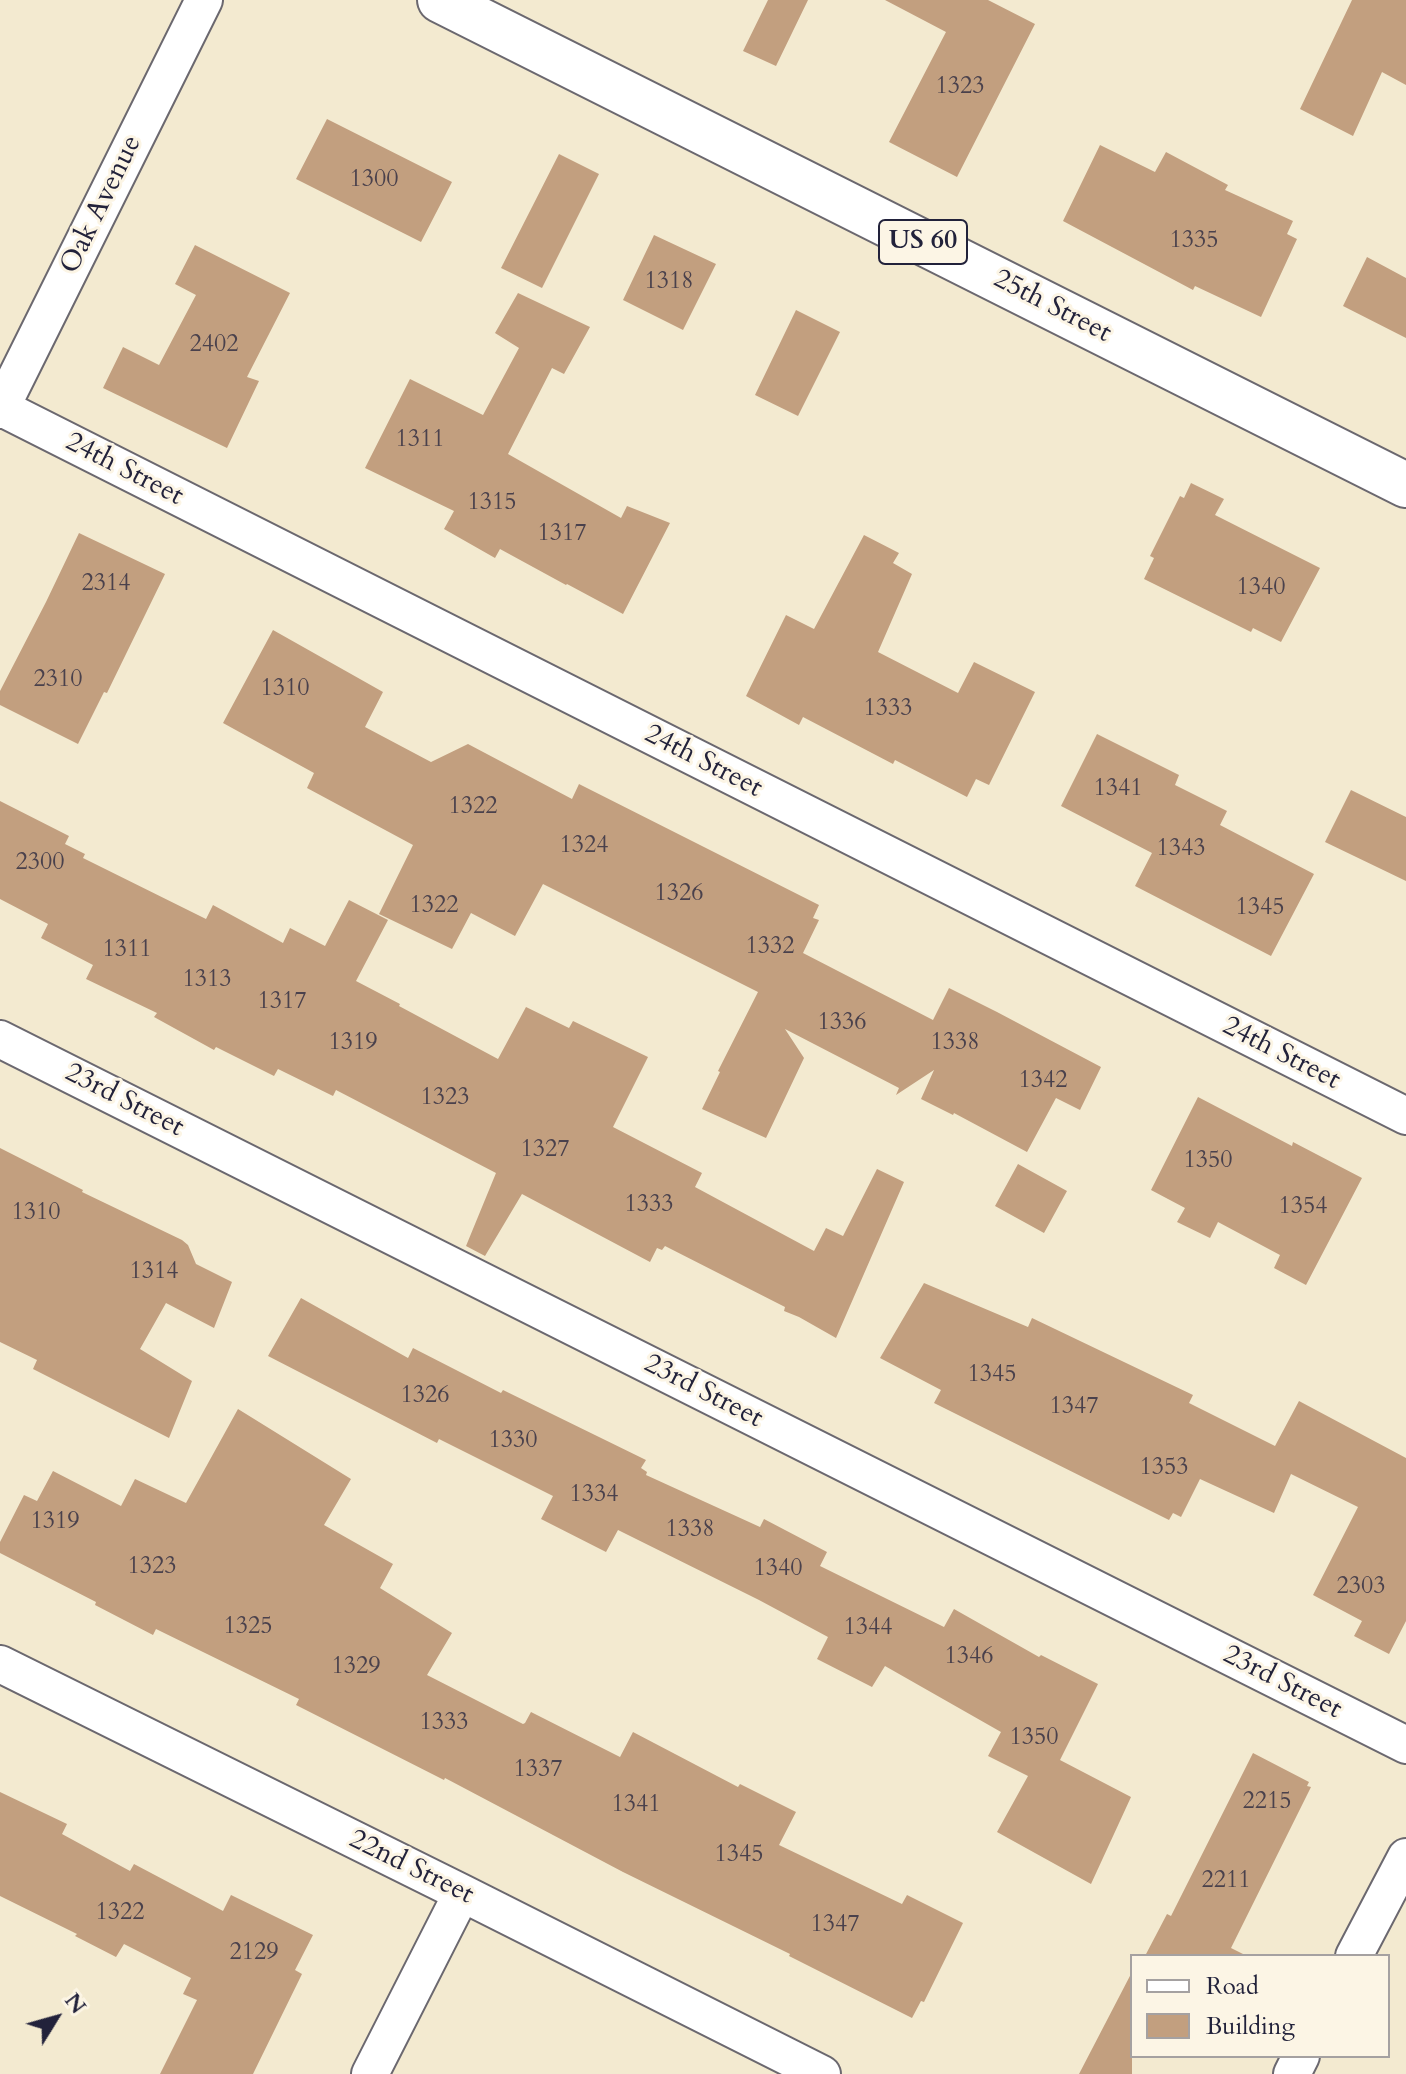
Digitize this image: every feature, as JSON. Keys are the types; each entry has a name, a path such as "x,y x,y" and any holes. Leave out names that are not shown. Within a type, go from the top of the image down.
{"main road":[{"name":"25th Street","path":"440,0 1406,485"}],"street":[{"name":"Oak Avenue","path":"0,408 204,0"},
{"name":"24th Street","path":"0,408 1406,1116"},
{"name":"23rd Street","path":"0,1039 1406,1745"},
{"name":"22nd Street","path":"0,1664 822,2074"},
{"path":"1355,1954 1406,1857"},
{"path":"370,2074 462,1893"}],"building":[{"path":"768,0 808,0 776,66 743,51"},
{"path":"885,0 988,0 1035,24 957,177 889,142 946,32"},
{"path":"1352,0 1406,0 1406,85 1382,72 1353,136 1300,109"},
{"path":"327,119 452,182 421,242 296,179"},
{"path":"1100,145 1155,172 1166,152 1228,185 1225,190 1293,221 1287,234 1297,239 1261,317 1195,286 1193,290 1063,221"},
{"path":"559,154 599,174 542,288 501,268"},
{"path":"654,235 716,264 683,330 623,300"},
{"path":"195,245 290,293 247,377 259,381 227,448 103,388 123,347 159,365 196,295 175,284"},
{"path":"1367,257 1406,278 1406,338 1343,306"},
{"path":"518,293 590,327 564,374 552,368 508,454 621,518 627,506 670,523 623,614 500,549 495,558 444,529 454,511 365,468 410,379 483,415 519,348 495,333"},
{"path":"796,310 840,332 798,416 755,395"},
{"path":"1191,483 1224,499 1215,515 1320,568 1281,642 1253,628 1251,632 1144,579 1154,558 1150,556 1180,496 1184,498"},
{"path":"79,533 165,574 107,693 104,692 78,744 0,705 0,691"},
{"path":"864,535 899,553 893,563 912,574 878,652 958,693 974,662 1035,692 989,785 976,779 967,797 895,760 893,764 803,717 799,725 746,696 786,615 814,629"},
{"path":"273,630 383,692 365,727 431,762 468,744 572,799 579,784 819,905 813,918 819,920 803,953 933,1020 949,988 1101,1067 1080,1110 1056,1098 1027,1152 921,1099 934,1070 896,1095 899,1088 785,1029 804,1058 766,1138 702,1109 758,992 543,884 515,936 471,913 452,949 379,914 413,845 307,788 314,773 223,723"},
{"path":"1097,734 1179,775 1175,785 1227,811 1220,825 1314,874 1271,956 1135,886 1152,853 1061,806"},
{"path":"1351,790 1406,817 1406,881 1325,842"},
{"path":"0,801 69,836 65,844 85,854 83,858 206,919 213,905 283,943 290,928 325,946 349,900 388,920 356,981 498,1059 526,1007 569,1028 573,1021 648,1057 613,1127 702,1173 695,1187 814,1251 826,1228 843,1236 877,1169 904,1182 836,1338 784,1311 785,1307 665,1246 662,1250 657,1248 650,1262 522,1194 485,1256 466,1246 496,1173 336,1090 333,1096 278,1069 274,1076 216,1047 214,1050 154,1017 157,1013 86,979 93,965 41,938 48,924 0,899"},
{"path":"1198,1097 1362,1178 1306,1285 1274,1268 1280,1255 1218,1222 1210,1238 1177,1222 1185,1208 1151,1190"},
{"path":"0,1148 182,1240 188,1245 196,1264 232,1282 214,1328 166,1303 140,1349 192,1381 169,1438 33,1369 37,1360 0,1342"},
{"path":"1018,1164 1067,1191 1044,1233 995,1206"},
{"path":"924,1283 1028,1327 1032,1318 1193,1395 1189,1403 1275,1446 1299,1401 1406,1458 1406,1621 1389,1654 1354,1636 1362,1621 1313,1595 1358,1507 1291,1474 1274,1513 1200,1479 1181,1517 1173,1513 1169,1520 934,1403 941,1390 880,1358"},
{"path":"301,1298 408,1358 413,1348 501,1393 503,1390 646,1460 641,1468 647,1472 646,1475 760,1527 764,1519 827,1552 820,1566 944,1627 954,1609 1039,1657 1041,1655 1098,1684 1060,1760 1131,1797 1091,1884 997,1832 1028,1776 988,1756 1001,1732 885,1666 872,1687 817,1659 828,1637 618,1530 606,1552 541,1519 553,1496 439,1439 437,1443 268,1356"},
{"path":"238,1409 351,1479 324,1525 393,1564 380,1588 452,1633 427,1675 523,1724 531,1712 620,1757 633,1732 738,1787 740,1784 796,1812 779,1845 902,1904 907,1895 963,1923 924,2002 921,2001 912,2018 445,1778 296,1705 299,1699 156,1629 153,1635 0,1553 0,1542 24,1495 37,1501 53,1471 121,1506 135,1479 186,1503"},
{"path":"1253,1753 1309,1782 1307,1786 1311,1787 1231,1948 1243,1954 1146,1954 1167,1914 1171,1916"},
{"path":"0,1792 67,1824 62,1834 130,1871 134,1864 223,1911 231,1895 313,1935 295,1970 302,1974 253,2074 160,2074 197,2000 183,1994 191,1978 124,1944 116,1957 0,1896"},
{"path":"1130,1976 1132,2074 1079,2074"}]}
